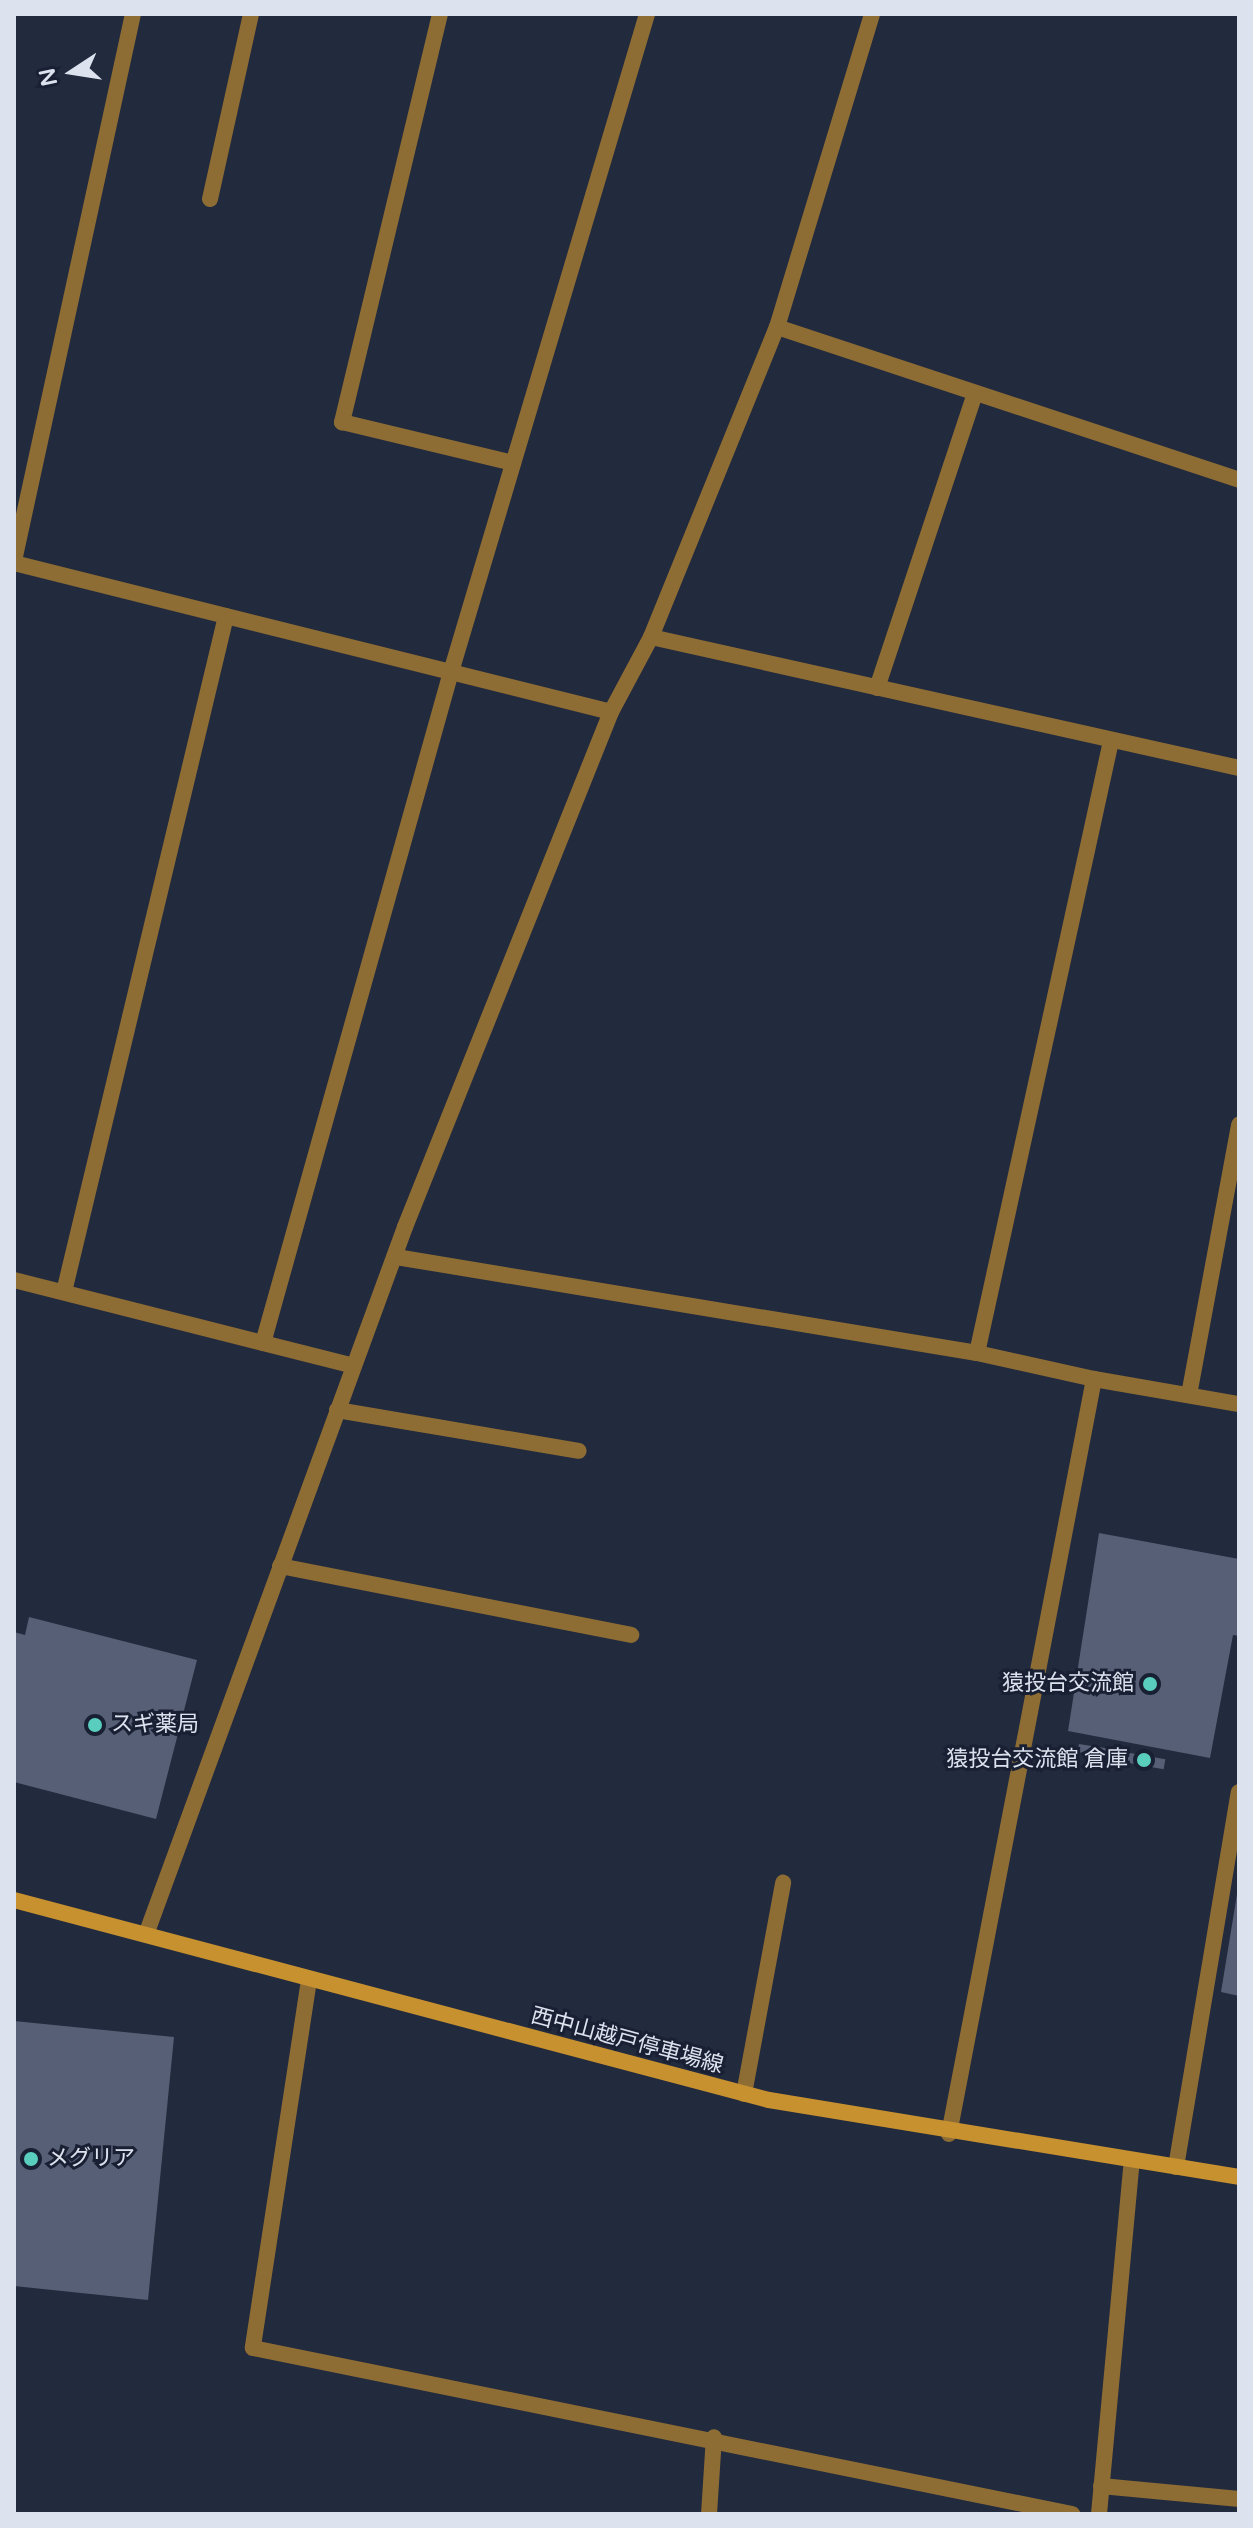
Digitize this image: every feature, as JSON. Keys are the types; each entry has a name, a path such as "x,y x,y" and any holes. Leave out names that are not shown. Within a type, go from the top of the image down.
{"main road":[{"name":"西中山越戸停車場線","path":"14,1900 147,1932 309,1980 744,2094 949,2134 1239,2177"}],"street":[{"path":"133,14 14,562 611,712"},
{"path":"210,199 251,14"},
{"path":"440,14 342,422 513,463"},
{"path":"263,1343 451,672 647,14"},
{"path":"147,1932 353,1366 611,712 651,637 777,327 872,14"},
{"path":"777,327 1239,480"},
{"path":"877,688 975,393"},
{"path":"64,1292 226,616"},
{"path":"651,637 1239,768"},
{"path":"977,1353 1111,741"},
{"path":"1189,1395 1239,1125"},
{"path":"396,1257 977,1353 1094,1379 1239,1404"},
{"path":"14,1280 353,1366"},
{"path":"949,2134 1094,1379"},
{"path":"337,1410 579,1451"},
{"path":"280,1566 631,1635"},
{"path":"1176,2167 1239,1792"},
{"path":"744,2094 783,1883"},
{"path":"309,1980 253,2348 714,2437 1072,2514"},
{"path":"1099,2514 1132,2161"},
{"path":"709,2514 714,2437"},
{"path":"1101,2486 1239,2499"}],"building":[{"name":"猿投台交流館","path":"1099,1533 1239,1559 1239,1636 1233,1635 1210,1758 1068,1731"},
{"path":"29,1617 197,1660 156,1819 14,1782 14,1632 25,1635"},
{"name":"猿投台交流館 倉庫","path":"1079,1744 1116,1750 1114,1760 1077,1754"},
{"name":"猿投台交流館 倉庫","path":"1124,1752 1165,1759 1164,1769 1122,1762"},
{"path":"1239,1882 1239,1996 1221,1992"},
{"path":"14,2021 174,2037 148,2300 14,2286"}],"place":[{"name":"猿投台交流館","path":"1150,1684"},
{"name":"スギ薬局","path":"95,1725"},
{"name":"猿投台交流館 倉庫","path":"1144,1760"},
{"name":"メグリア","path":"31,2159"}]}
